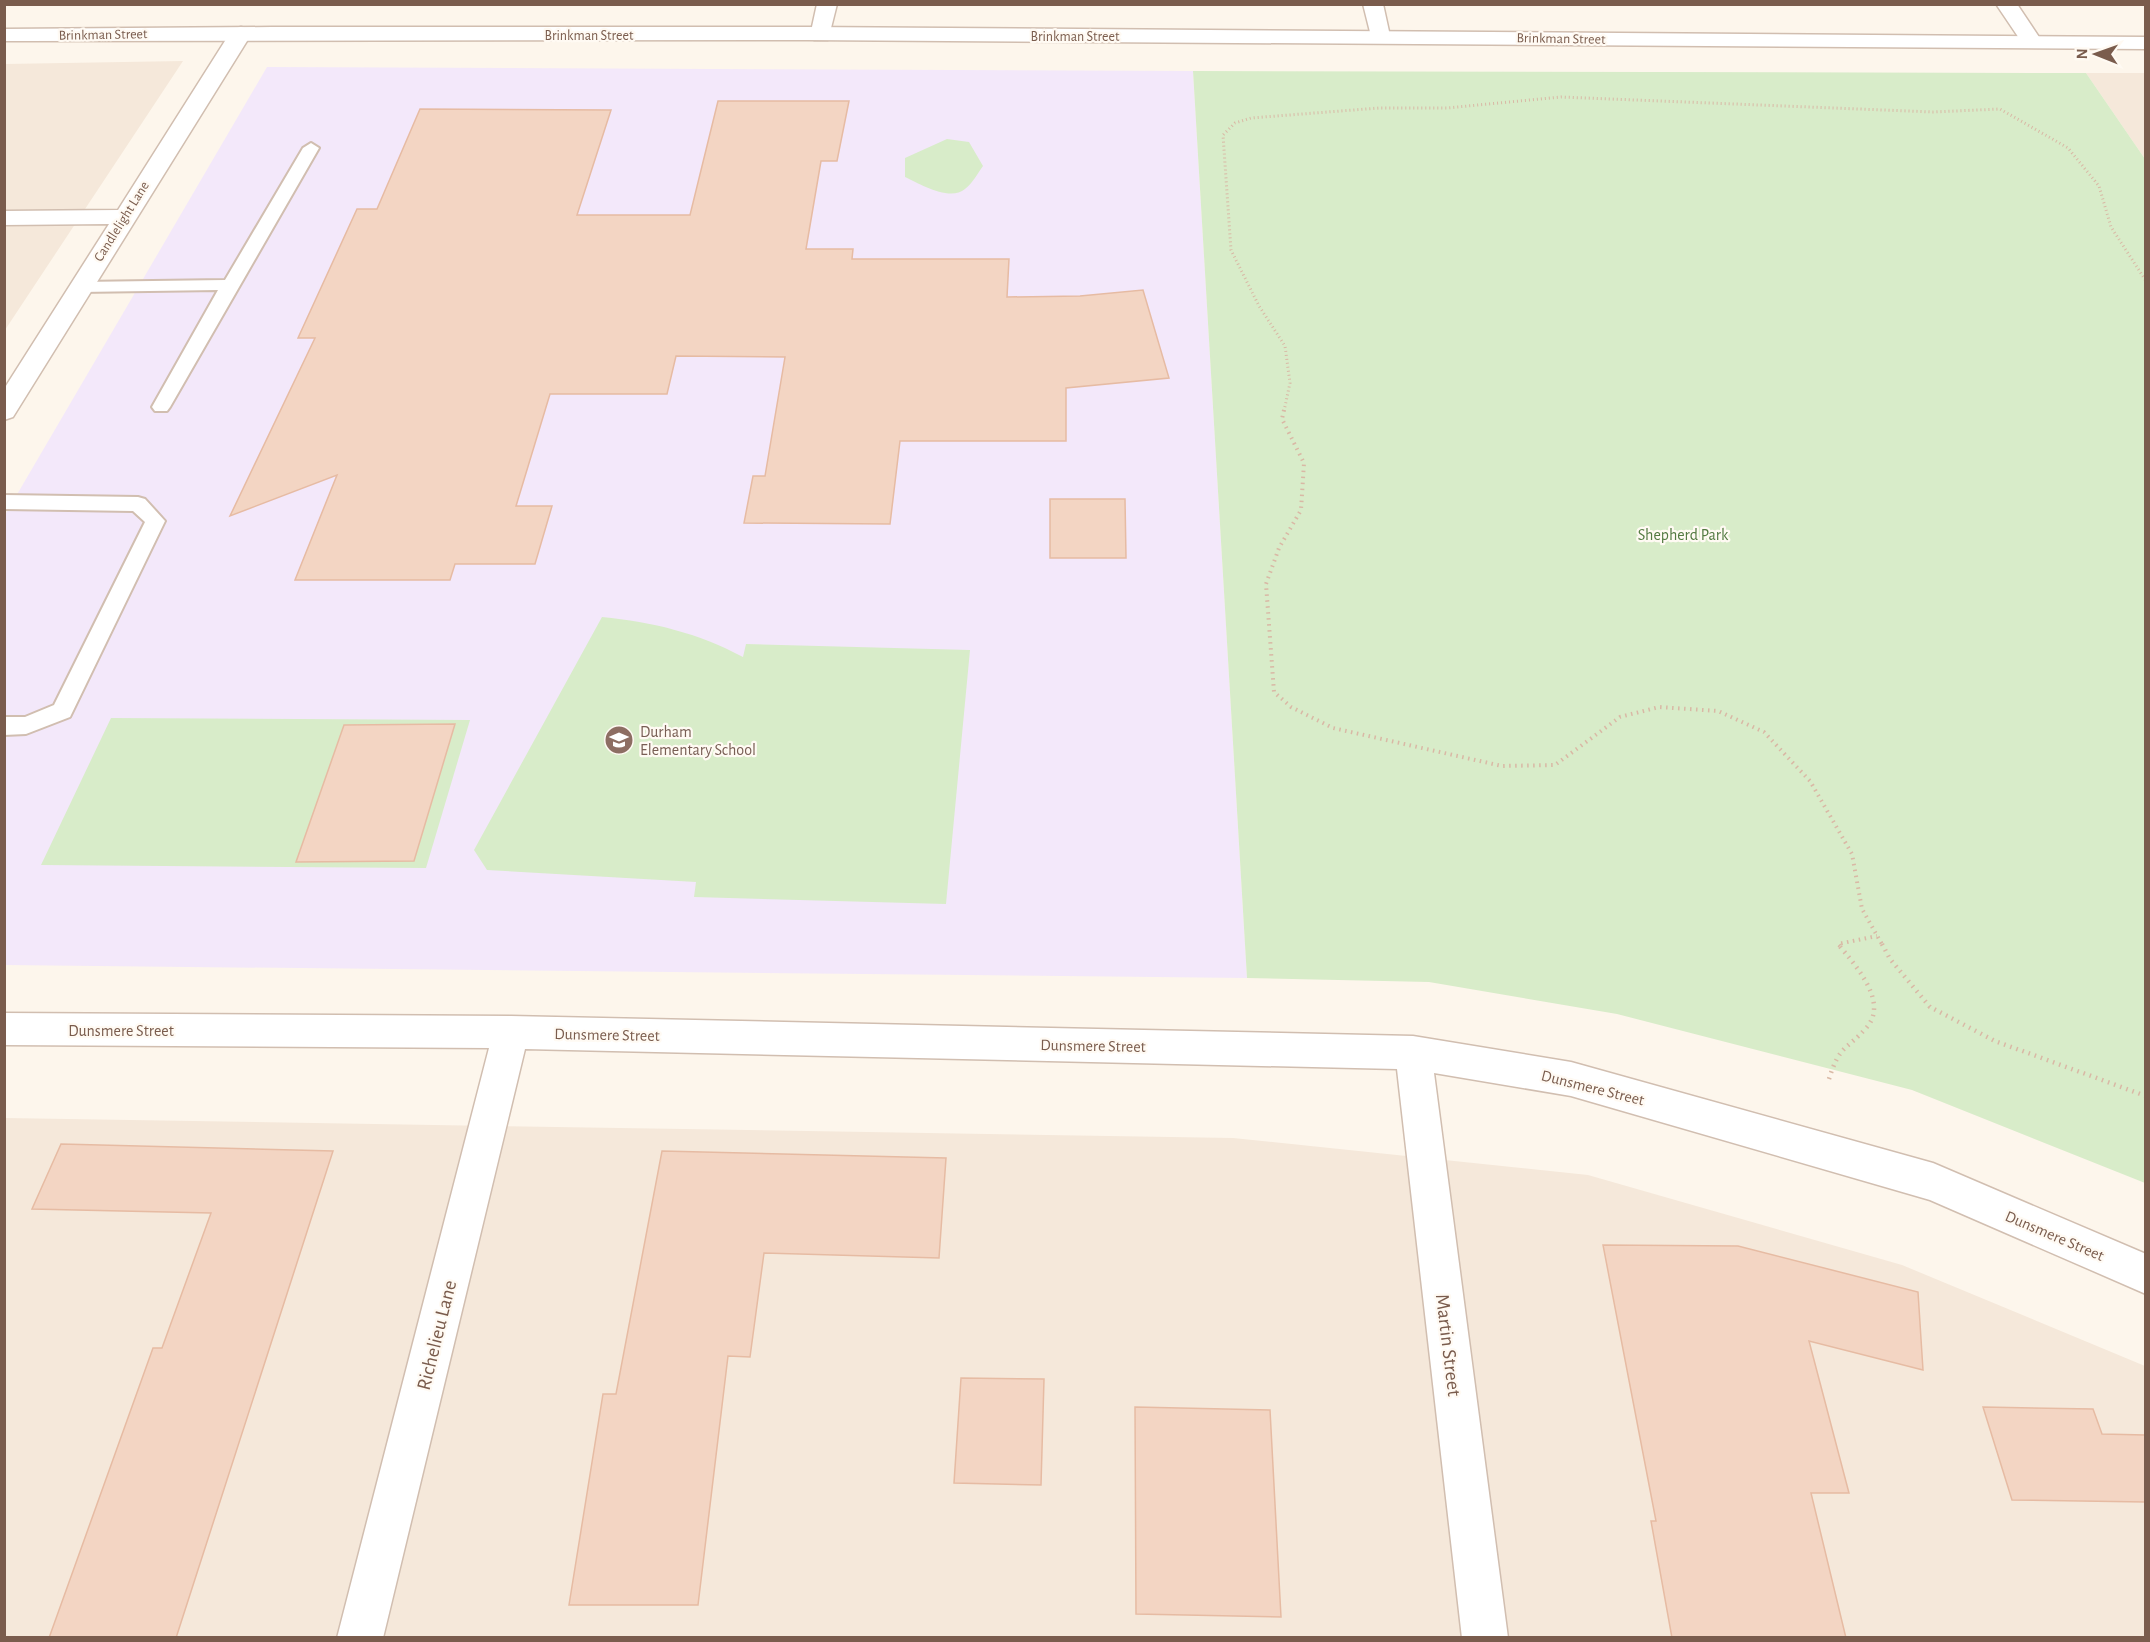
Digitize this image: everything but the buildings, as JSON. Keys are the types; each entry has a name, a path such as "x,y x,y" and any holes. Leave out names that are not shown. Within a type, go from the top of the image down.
{"street":[{"path":"821,36 827,4"},
{"path":"1373,4 1379,36"},
{"path":"2006,4 2032,43"},
{"name":"Brinkman Street","path":"4,35 241,33 1379,36 2145,43"},
{"name":"Candlelight Lane","path":"4,411 123,217 241,33"},
{"path":"4,218 123,217"},
{"name":"Dunsmere Street","path":"4,1029 511,1032 1413,1053 1571,1079 1932,1182 2145,1274"},
{"name":"Richelieu Lane","path":"360,1638 511,1032"},
{"name":"Martin Street","path":"1413,1053 1485,1638"}],"lane":[{"path":"160,407 311,148"},
{"path":"80,287 230,285"},
{"path":"4,502 138,504 155,521 62,711 26,725 4,726"}],"path":[{"path":"2145,281 2111,227 2099,186 2068,148 2000,110 1933,112 1561,97 1447,108 1379,108 1251,118 1235,123 1223,135 1231,250 1259,306 1285,346 1290,383 1282,419 1304,463 1300,510 1279,548 1266,584 1274,692 1291,707 1333,728 1502,766 1555,765 1620,717 1659,707 1718,711 1764,732 1810,781 1852,854 1862,909 1890,959 1930,1006 1995,1041 2145,1096"},
{"path":"1829,1079 1837,1054 1869,1025 1874,1003 1866,978 1838,944 1877,936"}],"shaded area":[{"path":"183,61 5,330 5,64"},
{"name":"Durham Elementary School","path":"267,67 1193,71 1247,978 5,965 5,515"},
{"path":"2086,73 2145,73 2145,159"},
{"path":"5,1118 1233,1138 1588,1175 1902,1265 2145,1366 2145,1637 5,1638"}],"green space":[{"name":"Shepherd Park","path":"1193,71 2086,73 2145,159 2145,1183 1912,1090 1617,1014 1429,982 1247,978"},
{"path":"947,139 969,142 983,166 968,187 959,193 943,193 905,177 905,158"},
{"path":"602,617 675,630 709,641 743,657 746,644 970,650 946,904 694,897 696,882 487,870 474,850"},
{"path":"111,718 470,720 426,868 41,865"}],"place":[{"name":"Durham Elementary School","path":"619,740"}]}
